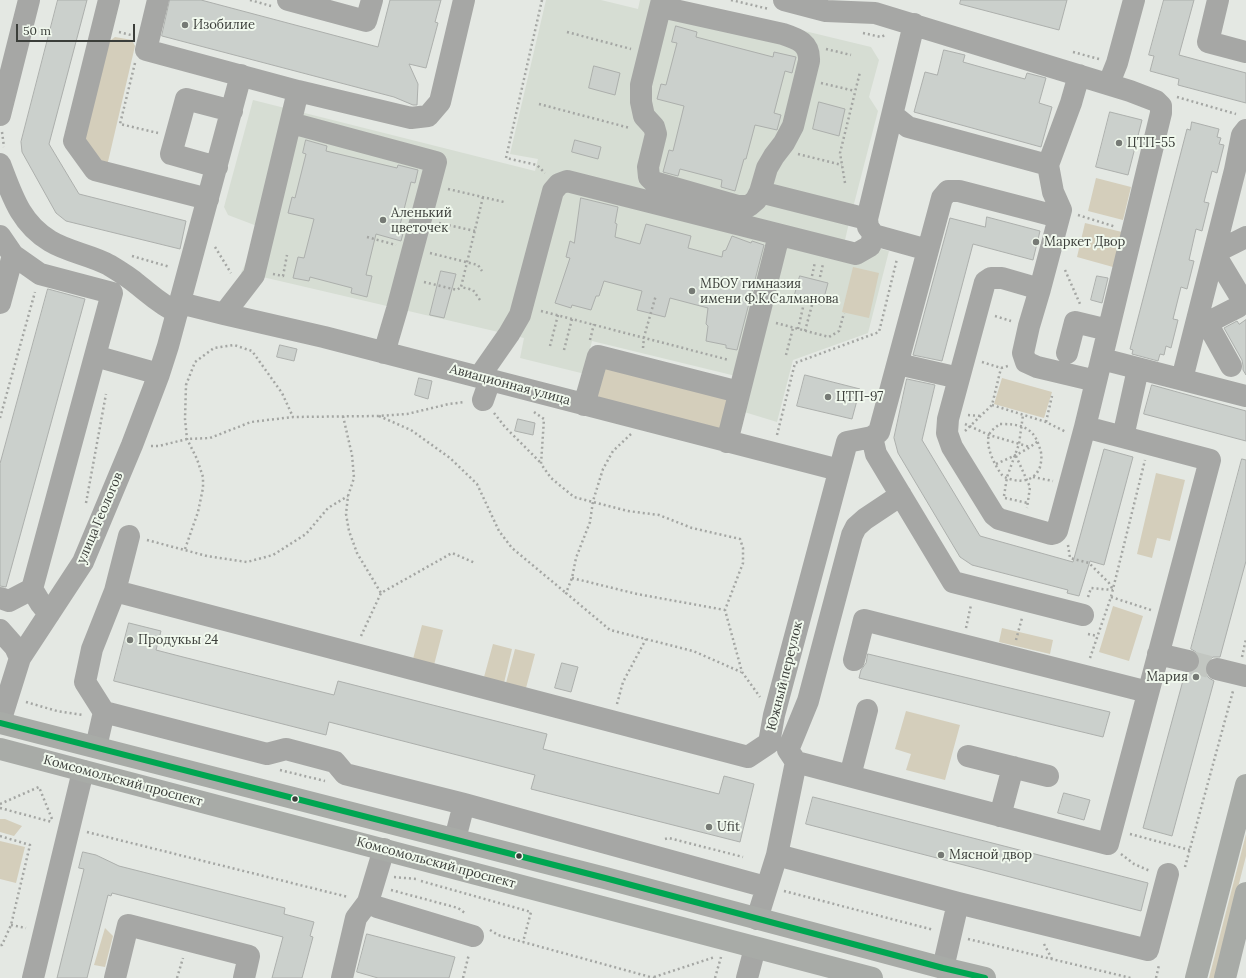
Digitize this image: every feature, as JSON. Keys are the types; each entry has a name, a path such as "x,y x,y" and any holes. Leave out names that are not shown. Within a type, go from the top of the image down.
{"main road":[{"name":"Комсомольский проспект","path":"0,723 455,839 985,978"},
{"name":"Комсомольский проспект","path":"0,749 872,978"},
{"path":"189,798 196,772"},
{"path":"1196,978 1246,785"},
{"path":"636,916 644,888"},
{"path":"1225,978 1246,893"}],"street":[{"path":"1,122 29,0"},
{"path":"109,0 74,141 95,170 208,199"},
{"path":"158,0 146,50 298,91 411,118 428,116 440,102 464,0"},
{"path":"288,0 366,21 372,0"},
{"path":"784,0 875,13 1105,83 1156,101 1161,106 1161,114 1102,359 1096,381 1076,430 1057,531 1051,534 999,519 994,515 985,503 952,447 947,433 948,419 985,282 991,278 1002,278 1040,289"},
{"path":"1105,83 1111,78 1117,63 1134,0"},
{"path":"1218,0 1208,42 1246,52"},
{"path":"662,4 783,34 797,39 805,45 810,53 793,126 784,143 767,168 756,200 749,206 738,206 654,182 649,178 648,167 656,134 654,127 644,116 641,102 641,85 662,4"},
{"path":"484,386 509,334 520,315 553,192 559,184 567,181 856,254 870,246 870,227 893,115 914,24"},
{"name":"улица Геологов","path":"0,723 5,686 20,658 83,562 132,444 159,374 217,167 240,75"},
{"path":"1079,75 1071,103 1048,164 1060,214 1023,353 1026,362 1037,367 1096,381"},
{"path":"224,314 254,275 298,91"},
{"path":"217,167 171,154 186,99 232,111"},
{"path":"893,115 908,128 1048,164"},
{"path":"291,123 436,162 406,278 384,353"},
{"path":"1182,380 1201,326 1214,253 1240,168 1242,135 1246,130"},
{"name":"Авиационная улица","path":"2,158 15,202 29,224 51,241 108,265 137,283 163,304 224,314 324,337 384,353 484,386 584,405 839,470"},
{"path":"1240,168 1246,190"},
{"path":"1060,214 959,191 948,192 942,198 879,432 872,437 876,454 953,582 1082,623"},
{"path":"760,192 870,227 901,242 928,250"},
{"path":"727,442 779,235"},
{"path":"0,236 13,255 40,274 112,293 32,589 3,606"},
{"path":"1214,253 1246,237"},
{"path":"1201,326 1238,306 1242,302 1240,296 1214,253"},
{"path":"0,303 13,255"},
{"path":"1067,353 1075,322 1108,330"},
{"path":"1201,326 1231,366"},
{"path":"95,356 159,374"},
{"path":"584,405 598,356 739,392"},
{"path":"1102,359 1246,396"},
{"path":"898,364 959,378"},
{"path":"1123,437 1138,369"},
{"path":"115,591 748,757 784,752 850,776 1000,816 1110,837 1210,460 1123,437 1076,430"},
{"name":"Южный переулок","path":"757,919 777,855 784,752 774,715 846,442 872,437"},
{"path":"784,752 808,701 852,535 856,526 901,495"},
{"path":"129,536 115,591 92,649 85,682 104,712 267,754 286,749 335,762 345,774 464,804 766,887"},
{"path":"32,589 49,614"},
{"path":"854,660 864,620 1148,692"},
{"path":"0,630 15,647 20,658"},
{"path":"1158,654 1188,661"},
{"path":"850,776 867,710"},
{"path":"96,747 104,712"},
{"path":"968,756 1048,776"},
{"path":"1000,816 1013,767"},
{"path":"33,978 83,771"},
{"path":"455,839 464,804"},
{"path":"342,978 356,918 368,902 384,849"},
{"path":"777,855 1148,950 1179,872"},
{"path":"368,902 377,907 473,936"},
{"path":"943,968 958,902"},
{"path":"115,978 128,925 249,956 244,978"},
{"path":"747,978 755,948"}],"path":[{"path":"542,0 506,158 537,165 559,184"},
{"path":"102,28 149,40"},
{"path":"567,32 649,53"},
{"path":"136,60 120,124 176,137"},
{"path":"845,183 840,153 860,72"},
{"path":"820,82 855,91"},
{"path":"539,104 656,134"},
{"path":"1,122 2,158"},
{"path":"797,154 842,165"},
{"path":"430,185 504,202"},
{"path":"462,288 483,197"},
{"path":"1060,214 1133,232"},
{"path":"421,218 475,231"},
{"path":"201,226 242,290"},
{"path":"773,453 795,363 879,332 901,242"},
{"path":"128,255 172,268"},
{"path":"268,273 283,276 287,255"},
{"path":"0,418 40,274"},
{"path":"406,278 457,290 462,288 473,290 480,300"},
{"path":"644,337 656,295"},
{"path":"798,329 804,303"},
{"path":"805,331 812,305"},
{"path":"522,306 747,364"},
{"path":"977,311 1029,326"},
{"path":"772,323 829,337 838,331 844,313"},
{"path":"550,346 558,315"},
{"path":"564,350 572,319"},
{"path":"588,345 594,324"},
{"path":"786,355 793,328"},
{"path":"185,549 198,512 203,488 203,477 187,439 185,419 186,385 195,362 214,348 234,345 252,351 282,394 293,416"},
{"path":"952,447 992,405 1001,368"},
{"path":"159,446 187,439 210,438 251,422 293,416 378,416 407,414 449,404 484,386 505,427 541,464 551,478 574,497 628,511 659,515 692,528 740,539 743,548 743,563 725,610 742,672 774,715"},
{"path":"85,508 106,392"},
{"path":"1046,422 1052,396"},
{"path":"992,405 1076,430"},
{"path":"532,410 544,419 541,464"},
{"path":"999,519 1006,490 1007,477 1016,456 1019,444 1023,415"},
{"path":"344,416 352,455 354,478 348,496 346,514 349,531 357,553 381,593"},
{"path":"378,416 411,430 450,458 477,484 499,531 512,548 610,630 693,651 742,672"},
{"path":"948,419 971,426 989,435 1030,447"},
{"path":"566,593 572,578 576,558 590,522 602,469 613,451 629,436 642,420"},
{"path":"1000,424 1022,426 1032,432 1038,441 1042,452 1042,461 1038,473 1033,477 1027,480 1017,481 1002,476 989,452 988,445 989,435 994,428 1000,424"},
{"path":"996,464 1016,456 1038,441"},
{"path":"1085,675 1113,590 1149,444"},
{"path":"1016,456 1030,487 1028,503 1022,526"},
{"path":"129,536 185,549 207,556 247,562 273,555 306,534 328,508 348,496"},
{"path":"1004,498 1028,503"},
{"path":"1065,543 1067,540 1070,558 1089,563 1113,590"},
{"path":"354,653 381,593 452,553 475,563"},
{"path":"572,578 637,594 725,610"},
{"path":"1097,636 1082,623 1091,588 1113,590"},
{"path":"1111,597 1168,616"},
{"path":"962,644 972,602"},
{"path":"1012,657 1022,615"},
{"path":"612,721 623,682 646,639"},
{"path":"1110,837 1134,864 1154,872 1179,872 1190,850 1233,673 1246,639"},
{"path":"0,804 39,787 54,823 0,808"},
{"path":"70,827 368,902"},
{"path":"0,836 30,845 11,925 2,945 0,945"},
{"path":"1110,837 1190,850"},
{"path":"389,877 414,879 530,912 523,942"},
{"path":"498,935 654,978 722,955"},
{"path":"463,978 473,936"},
{"path":"1160,978 1156,977 1161,959"}],"shaded area":[{"path":"546,0 601,0 638,9 640,0 676,0 871,47 879,60 869,97 878,111 845,240 889,251 868,333 793,360 777,422 741,411 744,378 592,341 584,373 581,373 520,358 524,338 241,273 249,256 257,226 228,215 224,207 253,100 535,171 538,159 510,154"},
{"path":"115,37 132,40 135,46 107,166 95,159 86,146 86,128 107,43"},
{"path":"1096,178 1131,187 1123,220 1088,211"},
{"path":"1085,223 1122,232 1113,267 1077,257"},
{"path":"853,267 879,273 869,318 842,312"},
{"path":"598,356 739,392 729,434 586,396"},
{"path":"1002,378 1052,392 1044,418 994,404"},
{"path":"1156,473 1185,480 1170,541 1157,538 1152,558 1137,554"},
{"path":"1113,606 1143,616 1129,661 1099,652"},
{"path":"422,625 443,630 434,665 413,659"},
{"path":"1002,628 1053,640 1050,654 999,642"},
{"path":"493,644 512,649 504,683 484,677"},
{"path":"515,649 535,654 526,688 506,683"},
{"path":"906,711 960,725 945,780 906,770 911,754 895,749"},
{"path":"0,819 5,819 22,826 14,836 0,832"},
{"path":"1246,834 1246,856 1215,978 1209,978"},
{"path":"0,841 25,847 16,883 0,879"},
{"path":"105,928 113,936 105,967 94,965"}],"building":[{"path":"58,0 87,0 49,144 79,194 186,221 180,249 66,221 56,213 22,152 21,142"},
{"path":"170,0 201,0 378,47 390,0 441,0 435,22 438,23 426,68 409,64 418,84 417,105 413,105 394,97 162,36"},
{"path":"961,0 1067,0 1059,30 960,4"},
{"path":"1164,0 1194,0 1179,55 1246,73 1246,103 1178,85 1179,79 1150,71 1154,56 1149,55"},
{"path":"676,26 697,32 696,37 773,57 774,52 796,57 792,73 785,71 774,113 781,115 777,130 755,125 746,159 744,159 735,191 721,187 722,180 680,169 678,176 663,172 669,150 673,151 684,106 657,99 661,84 666,85 677,43 672,42"},
{"path":"944,50 965,55 963,62 995,71 1025,79 1027,73 1046,78 1039,103 1052,107 1041,147 914,112 925,72 937,75"},
{"path":"594,66 620,73 615,95 589,88"},
{"path":"819,102 845,109 839,136 813,129"},
{"name":"ЦТП-55","path":"1110,112 1142,120 1128,175 1096,167"},
{"path":"1192,122 1219,129 1217,137 1221,138 1219,144 1224,145 1217,173 1212,171 1204,202 1209,203 1202,231 1196,229 1189,260 1194,261 1187,289 1181,287 1173,319 1178,320 1171,348 1166,346 1164,355 1160,354 1158,361 1132,354 1133,350 1130,349 1187,129 1190,130"},
{"path":"306,140 327,146 326,151 397,168 398,165 418,170 415,183 411,182 400,225 405,226 401,241 376,234 366,275 372,276 367,297 351,293 352,288 310,277 309,281 293,278 298,257 304,258 314,219 288,213 292,197 295,198 306,154 303,153"},
{"path":"575,140 601,147 598,159 572,152"},
{"path":"581,198 618,207 615,223 617,224 615,237 640,244 646,224 691,236 688,248 722,257 723,251 726,250 732,236 751,243 752,241 764,245 737,350 726,348 726,345 706,341 708,308 670,298 665,317 637,310 642,291 604,281 599,296 596,296 591,310 572,305 571,308 555,303 570,258 566,257 570,241 574,243"},
{"path":"987,217 1040,231 1033,260 973,244 942,361 913,355 950,218 985,227"},
{"path":"441,271 456,274 444,318 430,315"},
{"path":"800,276 828,283 822,305 794,298"},
{"path":"1097,276 1108,278 1102,303 1091,300"},
{"path":"48,289 85,299 6,587 0,586 0,464"},
{"path":"1246,320 1246,375 1243,370 1242,360 1224,328 1237,321 1239,324"},
{"path":"280,345 297,349 294,361 277,357"},
{"name":"ЦТП-97","path":"805,375 860,389 852,419 797,406"},
{"path":"419,378 432,381 428,399 415,395"},
{"path":"907,379 935,385 922,440 980,536 1073,562 1104,449 1133,457 1104,565 1090,561 1079,596 1067,593 1068,590 972,565 960,557 898,453 894,438"},
{"path":"1152,385 1246,411 1246,441 1144,414"},
{"path":"518,419 535,423 533,435 515,431"},
{"path":"1242,459 1246,460 1246,561 1220,657 1213,657 1205,666 1205,673 1214,681 1172,836 1143,828 1185,673 1192,673 1200,664 1200,657 1191,649"},
{"path":"129,623 161,631 156,650 183,657 334,695 338,681 547,734 543,749 719,794 724,776 754,784 740,842 531,789 535,775 329,722 326,735 114,681"},
{"path":"868,654 1110,712 1103,737 859,678 861,670 866,663"},
{"path":"562,663 578,667 571,692 555,688"},
{"path":"1064,793 1090,800 1084,820 1058,813"},
{"path":"813,797 1148,883 1141,911 806,824"},
{"path":"83,852 96,855 119,866 285,908 284,914 314,922 310,936 313,937 302,978 272,978 283,937 112,893 111,896 108,895 87,978 57,978 84,869 79,868"},
{"path":"367,934 455,957 449,978 378,978 357,972"}],"tunnel":[{"path":"1188,661 1217,669"}],"transit line":[{"path":"0,723 605,878 985,978"}],"place":[{"name":"Изобилие","path":"185,25"},
{"name":"ЦТП-55","path":"1119,143"},
{"name":"Аленький цветочек","path":"383,220"},
{"name":"Маркет Двор","path":"1036,242"},
{"name":"МБОУ гимназия имени Ф.К.Салманова","path":"692,291"},
{"name":"ЦТП-97","path":"828,397"},
{"name":"Продукьы 24","path":"130,640"},
{"name":"Мария","path":"1196,677"},
{"name":"Ufit","path":"709,827"},
{"name":"Мясной двор","path":"941,855"}]}
